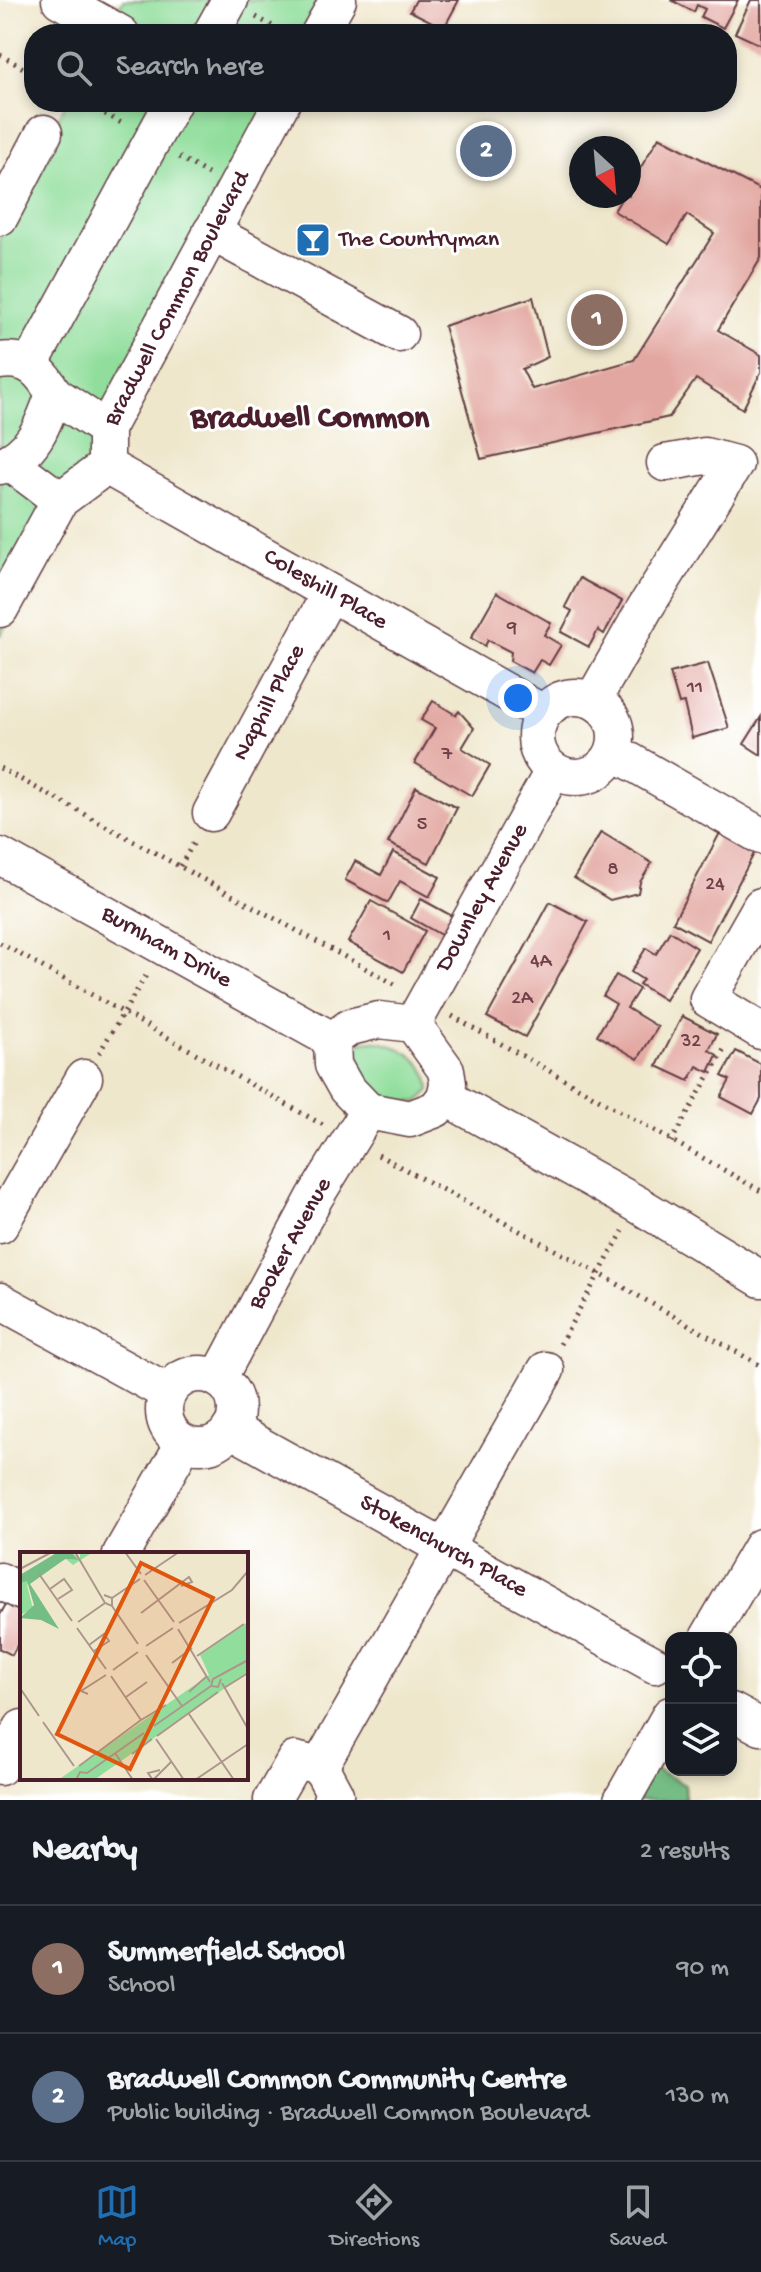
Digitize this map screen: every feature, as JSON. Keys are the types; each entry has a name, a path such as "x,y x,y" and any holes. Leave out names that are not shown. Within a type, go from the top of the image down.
{"street":[{"path":"60,0 103,24"},
{"path":"217,24 230,0"},
{"path":"325,24 338,0"},
{"path":"106,429 54,394 44,378 15,363 168,112"},
{"name":"Bradwell Common Boulevard","path":"106,466 106,429 277,112"},
{"path":"0,217 44,133"},
{"path":"211,232 399,334"},
{"path":"54,394 44,423 29,448 4,464 60,500"},
{"path":"593,700 645,608 735,464 705,456 665,463"},
{"path":"0,609 60,500 106,466"},
{"name":"Coleshill Place","path":"106,466 543,713"},
{"name":"Naphill Place","path":"211,813 330,593"},
{"path":"566,698 593,700 604,708 613,719 617,733 614,752 606,764 595,773 582,777 568,777 553,771 539,754 535,741 543,713 566,698"},
{"path":"614,752 761,836"},
{"name":"Downley Avenue","path":"420,1013 553,771"},
{"name":"Burnham Drive","path":"0,856 332,1040"},
{"path":"751,1025 708,999 757,925"},
{"path":"420,1013 446,1070 448,1084 445,1097 436,1109 410,1119 368,1111 346,1088 333,1065 332,1040 350,1027 420,1013"},
{"path":"0,1225 84,1078"},
{"path":"445,1097 637,1204 761,1279"},
{"name":"Booker Avenue","path":"218,1379 315,1197 368,1111"},
{"path":"0,1301 168,1393"},
{"path":"320,1766 546,1370"},
{"path":"207,1374 218,1379 233,1395 236,1407 230,1429 215,1443 205,1446 184,1443 168,1427 164,1404 168,1393 184,1377 207,1374"},
{"name":"Stokenchurch Place","path":"230,1429 445,1548 663,1659"},
{"path":"122,1552 184,1443"},
{"path":"711,1632 761,1547"},
{"path":"0,1581 20,1591"},
{"path":"663,1659 651,1674 651,1693 655,1702 665,1711"},
{"path":"737,1714 761,1727"},
{"path":"622,1800 665,1724"},
{"path":"0,1767 20,1732"},
{"path":"272,1800 295,1760 320,1766 335,1794 331,1800"}],"path":[{"path":"0,55 24,68"},
{"path":"101,112 235,191"},
{"path":"0,768 420,1013 761,1191"},
{"path":"84,1078 164,946"},
{"path":"671,1142 751,1025"},
{"path":"546,1370 637,1204"}],"green space":[{"path":"123,0 350,0 337,24 110,24"},
{"path":"61,112 288,112 0,636 0,223"},
{"path":"370,1041 401,1049 418,1061 430,1090 418,1102 390,1100 367,1087 347,1057 356,1045"},
{"path":"650,1766 685,1785 685,1800 632,1800"}],"building":[{"path":"416,0 459,0 446,24 436,24 410,11"},
{"path":"671,0 738,0 725,24 715,24 701,17 705,9 697,5 694,12"},
{"path":"751,0 761,0 761,45 737,34"},
{"path":"659,137 761,190 761,258 718,330 761,355 761,372 743,409 696,379 669,417 481,459 444,326 533,297 548,357 522,369 532,389 634,360 714,233 687,215 669,244 614,211 616,208 641,208 641,167"},
{"path":"580,578 622,601 604,634 598,630 589,647 561,632 572,611 565,607"},
{"path":"497,592 551,623 544,635 561,645 549,665 540,660 532,673 510,661 511,652 488,640 485,646 471,638"},
{"path":"708,663 729,728 692,738 684,703 679,704 670,673"},
{"path":"433,701 456,715 459,711 474,728 462,748 490,765 472,796 415,763 435,728 421,720"},
{"path":"761,717 761,755 744,744"},
{"path":"416,787 457,808 429,863 388,843"},
{"path":"722,829 757,848 708,941 673,922"},
{"path":"601,832 652,863 640,882 638,893 610,900 574,878"},
{"path":"393,852 440,877 429,897 400,881 388,903 345,880 355,861 381,875"},
{"path":"421,899 452,916 441,935 411,918"},
{"path":"371,901 425,931 403,972 348,942"},
{"path":"550,902 588,922 525,1037 487,1017"},
{"path":"670,931 697,948 665,1000 639,984 643,980 631,972 646,948 656,954"},
{"path":"616,975 639,989 627,1008 658,1027 638,1059 597,1035 616,1004 603,996"},
{"path":"682,1016 717,1034 709,1050 717,1055 709,1072 697,1066 689,1081 657,1066"},
{"path":"736,1051 761,1064 761,1099 753,1114 721,1097 730,1080 722,1076"},
{"path":"6,1604 20,1612 20,1640 12,1655 0,1649 0,1615"}],"place":[{"name":"Bradwell Common Community Centre","path":"486,151"},
{"name":"The Countryman","path":"313,240"},
{"name":"Summerfield School","path":"597,320"}],"district":[{"name":"Bradwell Common","path":"310,420"}]}
